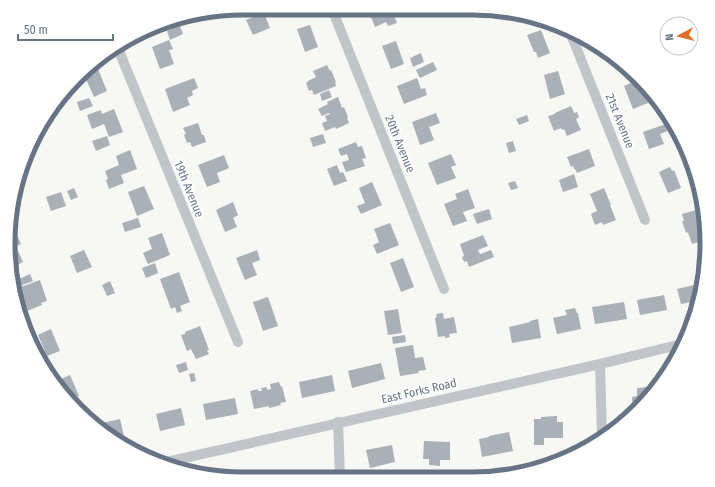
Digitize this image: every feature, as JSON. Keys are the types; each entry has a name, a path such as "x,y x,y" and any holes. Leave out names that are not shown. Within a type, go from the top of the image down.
{"street":[{"name":"20th Avenue","path":"334,15 444,289"},
{"name":"21st Avenue","path":"573,39 645,220"},
{"name":"19th Avenue","path":"119,53 238,342"},
{"name":"East Forks Road","path":"172,461 676,346"},
{"path":"600,364 602,431"},
{"path":"338,422 340,472"}],"building":[{"path":"259,15 265,15 270,28 253,35 246,20"},
{"path":"370,15 394,15 397,23 388,26 386,22 375,27"},
{"path":"310,25 318,47 305,52 297,29"},
{"path":"180,26 183,34 170,40 167,31"},
{"path":"541,30 550,53 538,58 527,35"},
{"path":"169,40 173,49 169,50 174,64 160,69 152,47"},
{"path":"396,41 404,64 391,69 382,46"},
{"path":"421,53 424,62 413,67 410,58"},
{"path":"433,62 437,70 420,78 416,70"},
{"path":"327,65 330,71 331,70 336,86 314,95 312,90 309,91 306,83 316,77 313,71"},
{"path":"98,69 107,91 94,97 86,79"},
{"path":"558,71 565,94 550,99 544,75"},
{"path":"194,78 198,88 192,91 193,95 187,98 190,105 173,112 165,89"},
{"path":"417,78 421,89 425,88 427,95 404,104 397,86"},
{"path":"633,82 651,102 633,109 624,86"},
{"path":"329,90 332,97 322,101 320,94"},
{"path":"338,97 342,108 344,107 349,123 336,129 335,127 325,131 322,123 327,121 325,116 330,114 329,113 322,116 318,109 328,104 327,102"},
{"path":"89,98 93,106 80,111 77,102"},
{"path":"571,106 574,113 577,112 579,117 576,119 581,130 567,136 564,129 562,130 561,128 554,131 548,116"},
{"path":"114,109 123,132 109,137 104,124 92,129 87,115 101,110 102,114"},
{"path":"436,113 440,123 429,127 434,140 420,145 412,122"},
{"path":"527,115 529,121 519,125 516,119"},
{"path":"198,123 206,142 192,147 190,142 187,143 184,135 186,134 183,128"},
{"path":"666,124 668,131 660,134 664,144 649,149 643,132"},
{"path":"323,134 326,143 313,147 310,138"},
{"path":"107,136 110,145 96,151 92,141"},
{"path":"513,141 516,151 509,153 506,143"},
{"path":"356,142 358,147 362,146 366,158 362,159 365,166 346,172 342,162 349,160 347,154 341,156 338,149"},
{"path":"589,149 595,166 577,173 573,166 571,167 567,157"},
{"path":"130,150 137,169 121,175 124,183 109,189 105,171 119,165 116,156"},
{"path":"451,154 456,165 451,167 456,178 437,185 428,163"},
{"path":"224,155 229,168 217,173 220,182 207,187 198,165"},
{"path":"337,165 340,173 343,172 347,181 334,186 327,169"},
{"path":"670,167 672,171 674,170 681,188 668,193 659,172"},
{"path":"574,174 578,187 563,192 559,180"},
{"path":"515,181 518,188 511,190 508,183"},
{"path":"372,182 382,205 361,214 357,206 365,203 359,188"},
{"path":"144,186 154,209 137,216 128,192"},
{"path":"74,188 78,197 71,200 67,191"},
{"path":"604,188 616,220 603,225 602,222 595,225 591,214 597,211 590,194"},
{"path":"468,189 475,208 463,212 467,221 453,226 444,204 457,199 455,194"},
{"path":"61,192 66,206 51,211 46,197"},
{"path":"233,202 238,215 233,218 237,227 225,232 216,210"},
{"path":"489,209 492,219 477,224 473,214"},
{"path":"697,209 700,242 692,244 682,221 684,221 682,214"},
{"path":"138,218 141,227 125,232 122,223"},
{"path":"390,223 399,245 377,254 373,245 379,242 374,229"},
{"path":"162,233 170,255 148,264 143,253 152,249 148,238"},
{"path":"483,235 488,246 478,250 480,254 491,250 494,257 469,267 467,261 464,262 462,257 464,256 460,244"},
{"path":"18,237 21,244 16,246 23,262 16,265 15,258 15,238"},
{"path":"84,250 92,267 77,273 70,256"},
{"path":"257,250 260,260 252,263 257,275 245,280 236,258"},
{"path":"403,258 414,287 401,292 390,263"},
{"path":"155,263 158,273 146,278 142,268"},
{"path":"179,272 190,302 180,306 182,311 177,313 175,307 171,309 160,279"},
{"path":"30,274 33,281 20,286 18,280"},
{"path":"40,280 47,301 41,303 42,305 27,311 19,288"},
{"path":"110,281 115,293 107,296 102,285"},
{"path":"696,285 692,302 681,304 677,289"},
{"path":"664,295 667,310 640,315 637,300"},
{"path":"268,297 278,326 263,331 253,302"},
{"path":"624,302 627,319 595,324 592,307"},
{"path":"575,308 578,313 581,329 557,334 553,318 567,315 565,310"},
{"path":"398,309 402,333 388,335 384,311"},
{"path":"443,313 444,319 454,317 457,333 449,334 450,337 445,338 445,336 438,337 435,318 437,317 436,314"},
{"path":"538,319 541,338 512,343 509,327"},
{"path":"200,326 209,350 207,350 209,354 196,359 191,349 187,351 181,335"},
{"path":"51,329 60,351 47,356 38,335"},
{"path":"405,335 406,342 393,344 392,337"},
{"path":"413,345 415,358 423,357 426,370 418,371 419,373 400,376 395,348"},
{"path":"186,362 188,370 179,373 176,365"},
{"path":"381,363 385,379 352,388 348,371"},
{"path":"194,373 196,381 191,382 189,374"},
{"path":"70,375 79,396 75,398 60,379"},
{"path":"332,375 335,391 302,398 299,382"},
{"path":"279,382 281,387 282,386 286,402 269,408 269,406 254,409 250,391 258,389 258,391 262,391 261,388 267,387 267,390 271,389 270,384"},
{"path":"649,387 633,405 632,397 637,396 637,388"},
{"path":"235,398 238,414 206,420 203,404"},
{"path":"181,408 185,425 160,431 156,414"},
{"path":"557,416 557,422 563,422 563,438 544,438 544,445 534,445 534,419"},
{"path":"120,419 124,436 122,437 102,423"},
{"path":"509,432 513,451 482,457 479,439"},
{"path":"424,441 450,442 450,460 440,460 440,466 429,465 429,459 423,459"},
{"path":"392,445 395,462 370,468 366,450"}]}
